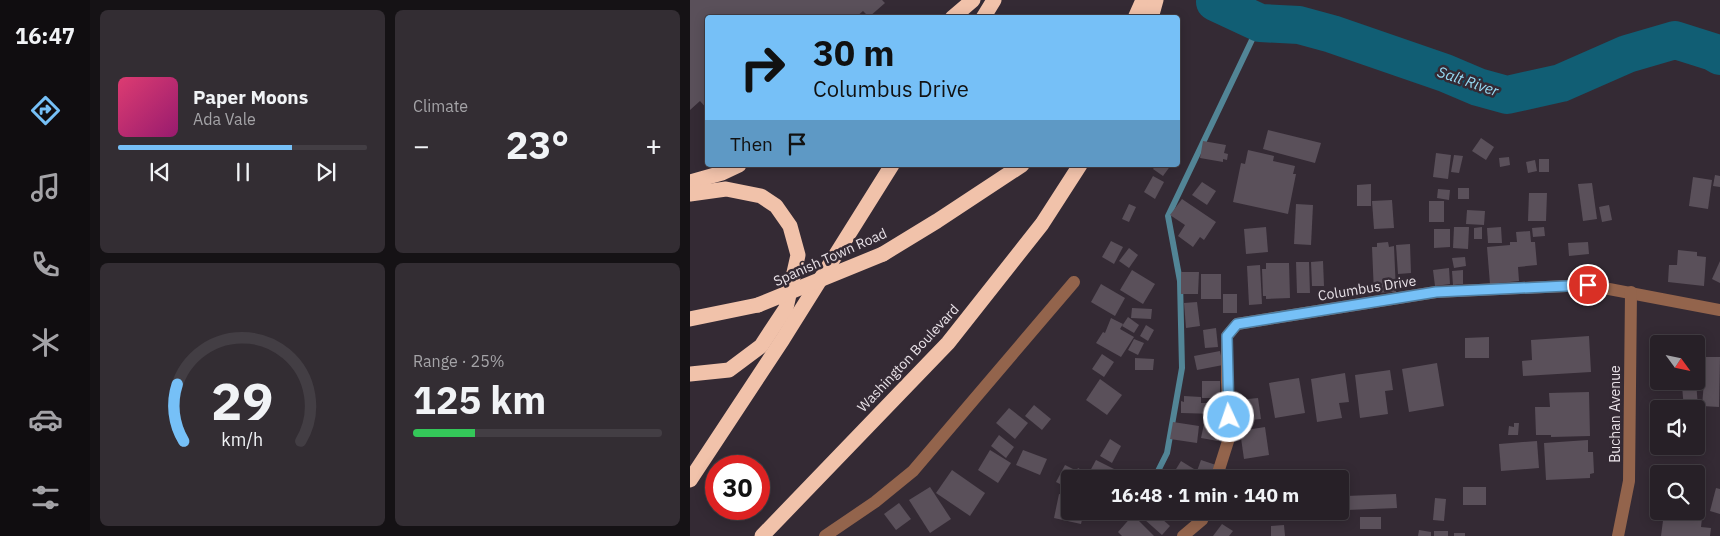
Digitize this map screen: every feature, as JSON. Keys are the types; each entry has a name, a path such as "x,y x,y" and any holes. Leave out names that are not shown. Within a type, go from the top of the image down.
{"highway":[{"path":"956,15 973,0"},
{"path":"985,15 994,0"},
{"path":"1136,15 1143,0"},
{"path":"1152,15 1156,0"},
{"path":"690,182 734,167"},
{"path":"690,480 783,340 891,167"},
{"name":"Spanish Town Road","path":"690,319 758,305 883,254 1019,167"},
{"name":"Washington Boulevard","path":"762,536 948,343 1042,224 1079,167"},
{"path":"690,194 726,189 761,196 776,206 790,226 798,255 786,308 762,346 729,370 690,374"}],"street":[{"path":"826,536 913,471 1074,282"},
{"name":"Columbus Drive","path":"1219,470 1230,435 1227,336 1237,324 1436,292 1588,285 1720,310"},
{"name":"Buchan Avenue","path":"1618,536 1629,481 1630,292"},
{"path":"1183,536 1202,520"}],"building":[{"path":"690,0 882,0 885,3 871,15 867,15 863,11 858,15 705,15 705,107 700,101 690,110"},
{"path":"1268,130 1321,143 1315,163 1263,149"},
{"path":"1481,138 1494,147 1486,160 1472,151"},
{"path":"1203,141 1226,145 1224,153 1228,154 1227,160 1223,159 1223,162 1200,158"},
{"path":"1248,150 1274,156 1273,161 1295,166 1293,174 1296,174 1288,214 1233,202 1241,163 1245,164"},
{"path":"1436,153 1451,155 1448,179 1433,177"},
{"path":"1454,155 1463,156 1459,173 1451,172"},
{"path":"1509,157 1510,165 1500,167 1499,158"},
{"path":"1539,159 1549,159 1549,172 1539,172"},
{"path":"1535,160 1537,171 1528,173 1526,162"},
{"path":"1154,167 1170,167 1163,176 1153,169"},
{"path":"1715,175 1720,176 1720,187 1713,186"},
{"path":"1153,176 1164,182 1155,199 1144,192"},
{"path":"1693,177 1712,180 1708,209 1689,206"},
{"path":"1202,182 1216,191 1207,205 1192,195"},
{"path":"1592,183 1597,219 1583,221 1578,184"},
{"path":"1371,184 1371,206 1357,206 1357,185"},
{"path":"1458,188 1469,188 1469,199 1458,199"},
{"path":"1438,189 1450,190 1449,200 1437,198"},
{"path":"1529,193 1547,193 1546,221 1528,221"},
{"path":"1182,199 1216,222 1204,240 1200,237 1193,247 1178,236 1185,225 1170,215"},
{"path":"1392,200 1394,228 1374,229 1372,201"},
{"path":"1429,201 1444,201 1444,222 1429,222"},
{"path":"1129,204 1136,207 1129,222 1122,219"},
{"path":"1296,204 1313,205 1311,245 1294,244"},
{"path":"1609,205 1612,220 1602,222 1599,207"},
{"path":"1467,210 1485,211 1484,225 1466,224"},
{"path":"1266,227 1268,252 1246,254 1244,229"},
{"path":"1454,227 1469,227 1468,249 1453,248"},
{"path":"1482,227 1482,239 1474,239 1474,228"},
{"path":"1501,227 1502,243 1488,243 1487,228"},
{"path":"1544,227 1545,236 1533,237 1532,228"},
{"path":"1434,229 1450,229 1450,247 1434,248"},
{"path":"1530,231 1531,242 1535,242 1537,265 1518,267 1519,281 1490,284 1487,247 1510,245 1510,242 1517,242 1516,232"},
{"path":"1111,241 1123,247 1114,264 1102,257"},
{"path":"1388,242 1389,247 1394,246 1396,292 1374,293 1372,247 1377,247 1377,243"},
{"path":"1588,242 1589,254 1569,256 1568,243"},
{"path":"1410,244 1411,273 1398,274 1396,245"},
{"path":"1129,248 1138,255 1129,268 1119,261"},
{"path":"1678,250 1697,252 1697,256 1706,257 1704,286 1668,282 1669,265 1677,265"},
{"path":"1465,257 1466,266 1454,268 1452,258"},
{"path":"1323,261 1324,286 1312,286 1311,262"},
{"path":"1720,261 1720,283 1712,279"},
{"path":"1296,262 1309,262 1310,293 1297,293"},
{"path":"1266,263 1289,263 1290,298 1266,299 1266,296 1263,296 1262,269 1266,269"},
{"path":"1260,265 1262,304 1249,305 1247,266"},
{"path":"1449,268 1450,284 1435,286 1433,270"},
{"path":"1132,270 1155,284 1143,304 1120,290"},
{"path":"1463,270 1463,284 1453,285 1452,271"},
{"path":"1181,272 1199,272 1198,294 1181,294"},
{"path":"1201,274 1221,274 1221,299 1201,299"},
{"path":"1101,284 1125,298 1115,316 1091,302"},
{"path":"1223,294 1237,294 1237,313 1223,313"},
{"path":"1197,302 1200,326 1186,328 1184,303"},
{"path":"1132,308 1152,309 1151,319 1131,318"},
{"path":"1128,317 1139,325 1134,333 1122,326"},
{"path":"1111,318 1123,324 1120,329 1134,337 1121,357 1096,343 1103,332 1105,333"},
{"path":"1146,325 1154,330 1148,341 1140,336"},
{"path":"1216,328 1218,347 1205,348 1203,330"},
{"path":"1589,336 1591,372 1523,376 1522,361 1532,360 1531,340"},
{"path":"1489,337 1489,358 1465,358 1465,338"},
{"path":"1134,339 1144,343 1138,355 1128,350"},
{"path":"1220,351 1223,365 1197,370 1194,356"},
{"path":"1102,354 1114,362 1104,377 1092,369"},
{"path":"1706,357 1720,357 1719,407 1705,406 1705,400 1702,400 1703,390 1705,390"},
{"path":"1135,358 1154,359 1153,370 1135,370"},
{"path":"1437,363 1444,406 1409,412 1402,369"},
{"path":"1390,370 1393,390 1385,391 1388,414 1360,418 1355,375"},
{"path":"1345,373 1349,402 1339,403 1342,418 1317,422 1311,379"},
{"path":"1299,378 1305,413 1275,418 1269,383"},
{"path":"1100,379 1122,395 1107,415 1086,400"},
{"path":"1202,381 1220,381 1220,398 1202,398"},
{"path":"1682,390 1697,390 1697,400 1683,400"},
{"path":"1589,392 1590,436 1551,437 1551,435 1536,435 1535,407 1550,407 1549,393"},
{"path":"1184,396 1201,397 1201,403 1217,403 1217,414 1181,413 1181,401 1184,402"},
{"path":"1258,398 1261,419 1240,421 1238,400"},
{"path":"1034,405 1051,419 1042,430 1025,416"},
{"path":"1009,408 1028,423 1015,439 996,423"},
{"path":"1210,416 1222,419 1218,441 1201,438 1204,424 1208,425"},
{"path":"1173,422 1199,426 1197,443 1170,439"},
{"path":"1514,423 1519,423 1518,435 1508,435 1509,426 1514,427"},
{"path":"1265,427 1269,455 1244,459 1240,431"},
{"path":"999,435 1014,447 1006,458 991,446"},
{"path":"1110,439 1121,446 1112,463 1100,456"},
{"path":"1588,440 1588,452 1593,452 1594,473 1590,474 1590,478 1546,480 1544,443"},
{"path":"1537,441 1539,468 1501,471 1499,444"},
{"path":"990,450 1011,463 998,483 978,470"},
{"path":"1023,450 1047,459 1040,475 1016,465"},
{"path":"1096,460 1116,470 1091,470"},
{"path":"1201,460 1216,465 1214,470 1197,470"},
{"path":"1181,461 1194,469 1193,470 1175,470"},
{"path":"1065,465 1073,469 1072,470 1062,470"},
{"path":"952,470 985,493 970,516 936,493"},
{"path":"1061,473 1061,484 1056,482"},
{"path":"930,487 951,519 930,533 909,500"},
{"path":"1463,487 1486,487 1486,505 1463,505"},
{"path":"1716,488 1720,489 1720,514 1710,511"},
{"path":"1059,494 1061,494 1061,520 1054,518"},
{"path":"1396,494 1397,508 1349,510 1349,496"},
{"path":"1435,498 1446,499 1444,521 1433,520"},
{"path":"899,503 911,519 896,530 884,514"},
{"path":"1360,517 1381,517 1381,529 1360,529"},
{"path":"1063,520 1082,520 1081,524"},
{"path":"1129,520 1138,520 1154,536 1122,536 1118,532"},
{"path":"1145,520 1163,520 1170,526 1162,535"},
{"path":"1663,520 1702,520 1701,527 1711,528 1710,536 1661,536"},
{"path":"1222,524 1233,531 1229,536 1213,536"},
{"path":"1284,525 1285,536 1271,536 1271,526"},
{"path":"1419,530 1431,532 1431,536 1418,536"},
{"path":"1434,531 1448,531 1448,536 1434,536"},
{"path":"1454,533 1465,533 1465,536 1454,536"}],"waterway":[{"name":"Salt River","path":"1215,2 1260,23 1299,25 1332,34 1445,73 1478,87 1507,95 1561,83 1627,54 1675,40 1720,56"},
{"path":"1158,470 1167,453 1182,368 1180,281 1168,216 1260,23"}],"route":[{"path":"1229,417 1227,336 1237,324 1436,292 1588,285"}]}
